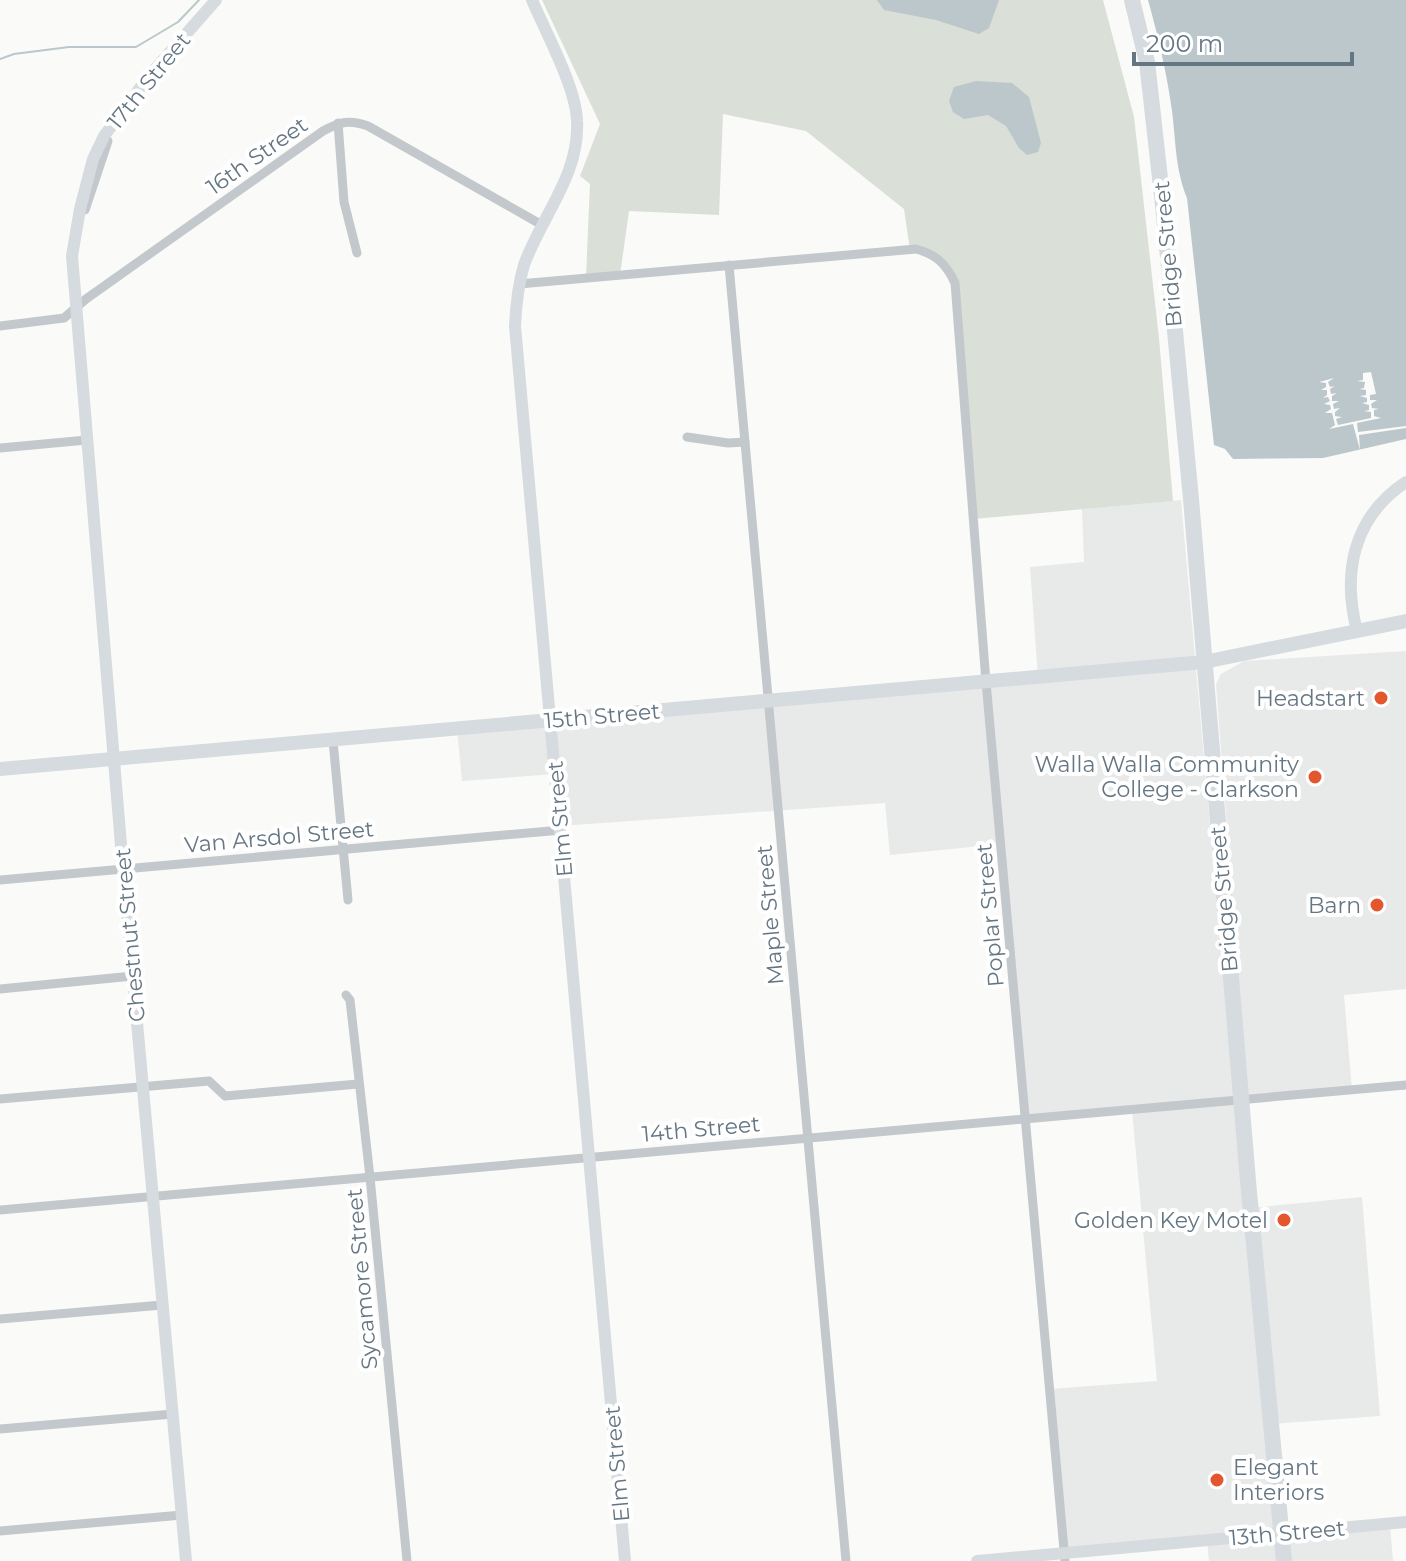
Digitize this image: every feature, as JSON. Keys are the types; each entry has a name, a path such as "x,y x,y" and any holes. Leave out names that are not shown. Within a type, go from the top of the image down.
{"highway":[{"name":"Bridge Street","path":"1132,0 1147,62 1155,122 1284,1561"}],"main road":[{"name":"15th Street","path":"0,769 1204,662 1406,621"}],"street":[{"name":"17th Street","path":"75,309 72,256 90,171 104,136 149,76 216,0"},
{"name":"Elm Street","path":"532,0 573,98 577,119 574,155 519,284 515,326 625,1561"},
{"name":"16th Street","path":"0,326 64,318 292,153 338,123 352,120 368,126 542,225"},
{"path":"338,123 344,202 357,253"},
{"path":"72,256 108,141"},
{"name":"Poplar Street","path":"729,265 916,249 932,253 948,268 955,283 986,682 1065,1557"},
{"path":"519,284 729,265"},
{"name":"Maple Street","path":"729,265 846,1561"},
{"name":"Chestnut Street","path":"75,309 186,1561"},
{"path":"687,437 728,443 745,442"},
{"path":"0,448 87,440"},
{"path":"1357,631 1350,583 1355,549 1375,511 1406,482"},
{"path":"333,741 348,900"},
{"name":"Van Arsdol Street","path":"0,880 561,830"},
{"path":"0,989 133,976"},
{"name":"Sycamore Street","path":"346,995 350,1000 370,1177 407,1561"},
{"path":"0,1099 209,1081 225,1096 358,1084"},
{"name":"14th Street","path":"0,1210 1406,1085"},
{"path":"0,1319 162,1305"},
{"path":"0,1429 173,1414"},
{"path":"0,1531 182,1515"},
{"name":"13th Street","path":"977,1561 1065,1557 1406,1522"}],"shaded area":[{"path":"542,0 1103,0 1134,117 1159,338 1173,501 973,519 955,283 932,253 910,250 904,209 806,131 723,114 719,215 629,211 620,275 586,278 590,184 580,176 600,124"},
{"path":"877,0 999,0 989,28 979,34 936,20 884,10"},
{"path":"1148,0 1406,0 1406,439 1323,458 1233,459 1225,449 1214,445 1187,198 1178,165 1165,69"},
{"path":"976,81 1012,83 1029,97 1041,143 1038,152 1027,155 1006,126 988,115 964,119 953,112 949,101 954,87"},
{"path":"1181,500 1215,882 1231,880 1216,684 1221,674 1244,661 1406,651 1406,989 1344,995 1352,1090 1243,1099 1251,1208 1362,1197 1380,1416 1272,1424 1282,1534 1390,1524 1393,1561 1209,1561 1207,1541 1065,1553 1050,1389 1157,1381 1132,1110 1025,1119 1002,844 890,855 885,803 560,826 555,774 462,781 457,729 1038,677 1030,567 1084,562 1082,509"}],"pier":[{"path":"1371,372 1376,394 1370,395 1370,400 1377,400 1371,404 1372,408 1379,409 1374,410 1374,416 1381,418 1357,423 1358,432 1406,428 1359,435 1360,450 1353,424 1329,429 1335,425 1332,413 1325,413 1331,409 1330,405 1324,404 1330,401 1328,397 1323,398 1327,390 1321,390 1326,383 1319,382 1334,378 1328,382 1330,387 1335,386 1330,389 1331,394 1337,393 1332,396 1332,401 1339,401 1333,404 1334,409 1340,408 1335,412 1335,416 1342,417 1336,419 1338,425 1371,418 1371,412 1364,411 1369,410 1369,405 1362,403 1367,402 1367,398 1360,396 1366,395 1366,390 1359,389 1364,388 1365,382 1357,381 1363,380 1363,373"}],"waterway":[{"path":"0,59 14,54 69,47 136,47 178,22 199,0"}],"place":[{"name":"Headstart","path":"1381,698"},
{"name":"Walla Walla Community College - Clarkson","path":"1315,777"},
{"name":"Barn","path":"1377,905"},
{"name":"Golden Key Motel","path":"1284,1220"},
{"name":"Elegant Interiors","path":"1217,1480"}]}
